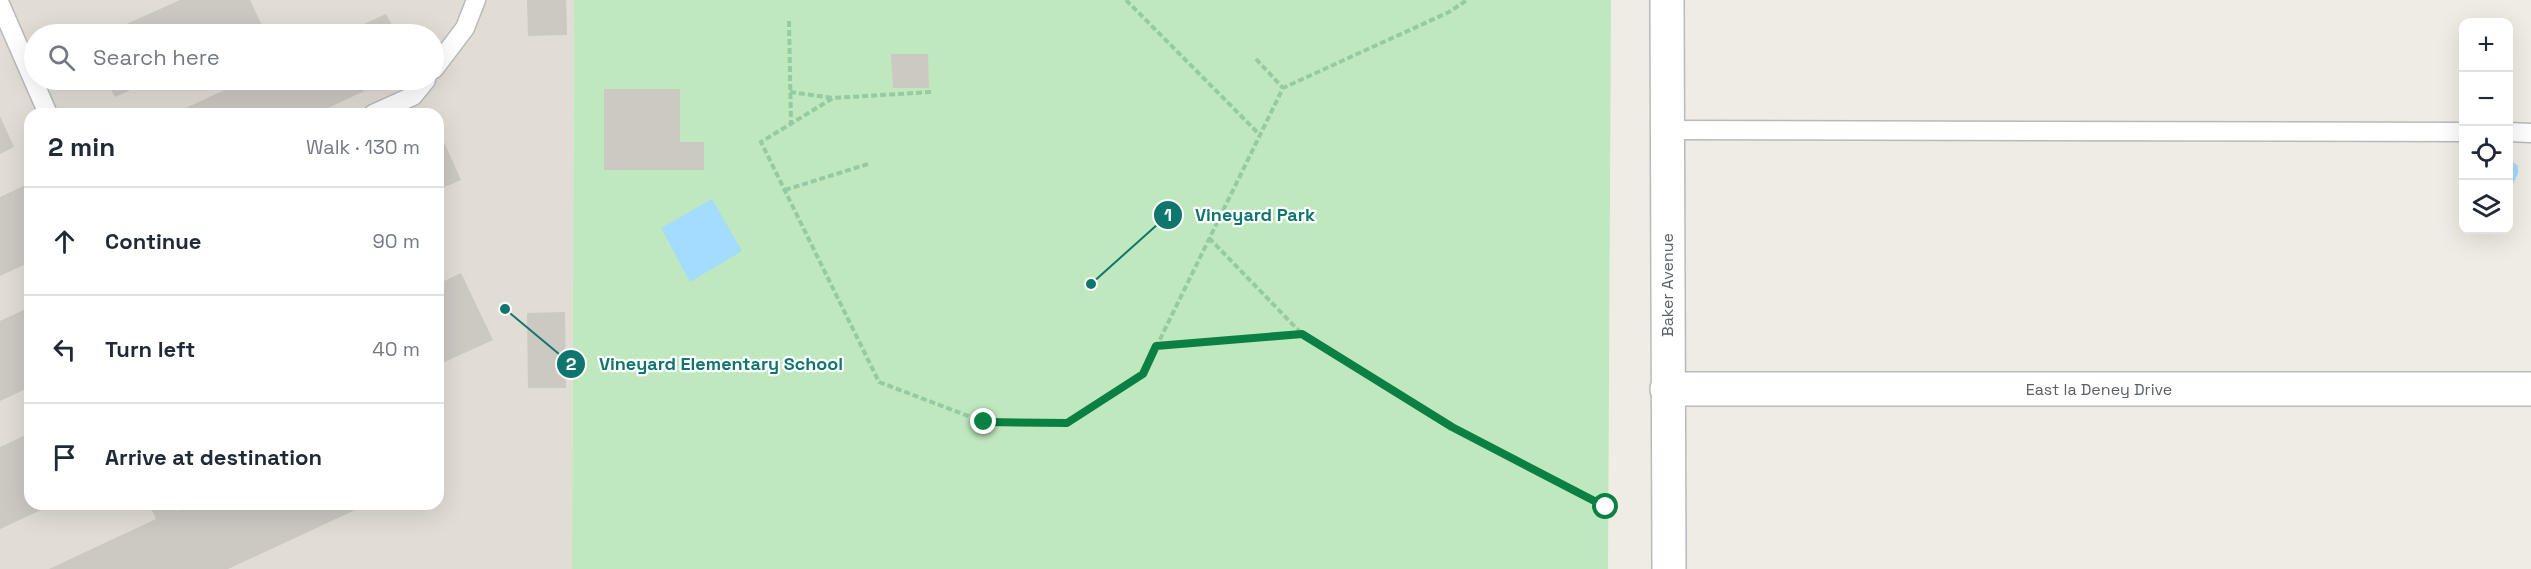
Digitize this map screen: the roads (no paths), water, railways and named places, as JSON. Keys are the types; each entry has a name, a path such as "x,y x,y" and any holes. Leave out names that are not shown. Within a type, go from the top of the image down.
{"street":[{"name":"Baker Avenue","path":"1667,0 1669,569"},
{"name":"East la Deney Drive","path":"1667,389 2531,389"}],"lane":[{"path":"444,56 465,28 476,0"},
{"path":"0,4 24,59"},
{"path":"38,90 45,108"},
{"path":"386,108 413,96 418,90"},
{"path":"1667,130 2459,132"},
{"path":"2513,132 2531,133"}],"water":[{"path":"2513,162 2518,166 2518,173 2513,184"},
{"path":"712,199 742,251 690,282 661,228"}],"place":[{"name":"Vineyard Park","path":"1091,284"},
{"name":"Vineyard Elementary School","path":"505,309"}]}
